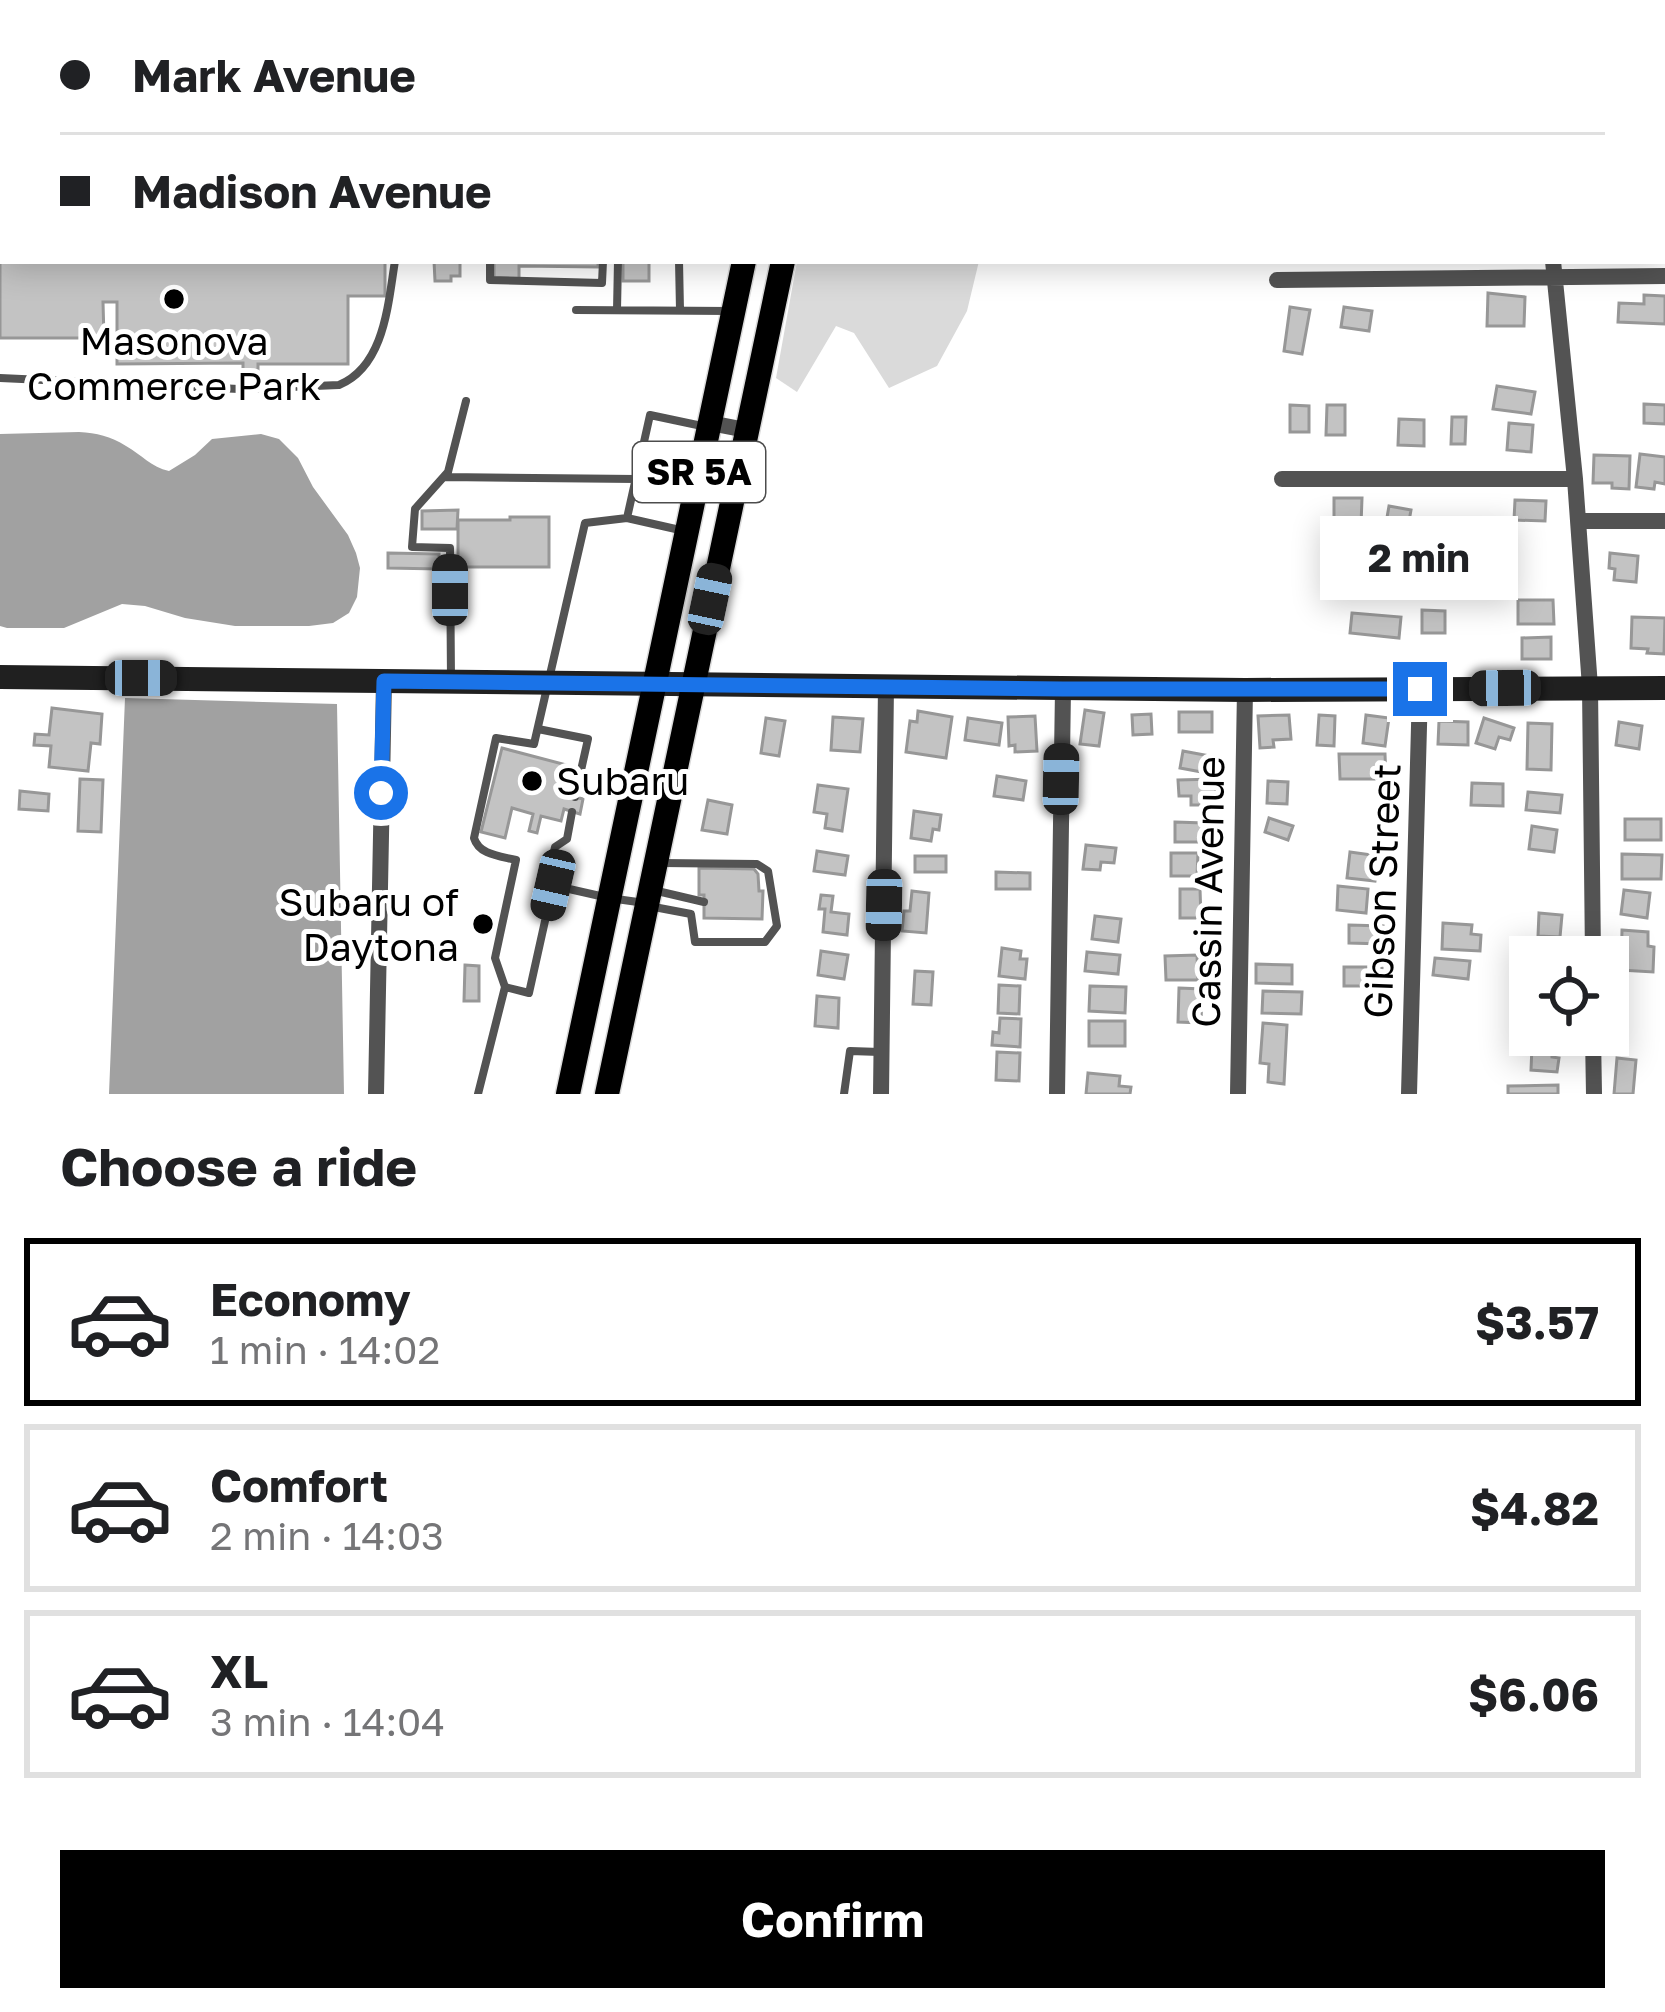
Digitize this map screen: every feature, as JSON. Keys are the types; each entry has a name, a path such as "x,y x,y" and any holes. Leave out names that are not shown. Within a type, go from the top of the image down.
{"main road":[{"name":"SR 5A","path":"568,1094 743,264"},
{"name":"SR 5A","path":"608,1094 781,264"},
{"path":"573,1065 579,1094"}],"street":[{"path":"1277,280 1553,270 1665,277"},
{"path":"1553,270 1590,687 1593,936"},
{"path":"709,426 746,430"},
{"path":"1282,479 1575,479"},
{"path":"1578,521 1665,521"},
{"path":"0,676 1063,689 1665,688"},
{"path":"376,1094 384,681"},
{"path":"881,1094 886,686"},
{"path":"1057,1094 1063,689"},
{"name":"Gibson Street","path":"1409,1094 1420,689"},
{"name":"Cassin Avenue","path":"1238,1094 1245,690"},
{"path":"1593,1056 1594,1094"}],"lane":[{"path":"0,378 239,389 339,385 351,380 374,351 385,323 395,264"},
{"path":"490,264 490,280 602,283 603,264"},
{"path":"617,310 618,264"},
{"path":"679,264 680,310"},
{"path":"576,310 733,311"},
{"path":"451,681 450,548 412,547 415,509 448,472 466,401"},
{"path":"627,518 650,415 709,426"},
{"path":"443,477 636,478"},
{"path":"478,1094 505,987 495,958 516,860 483,851 474,838 496,738 534,744 585,524 627,518 687,531"},
{"path":"538,729 588,739 575,797"},
{"path":"505,987 529,993 555,847 567,839 572,812"},
{"path":"648,900 692,914 695,942 765,942 777,926 769,871 758,864 655,863"},
{"path":"550,884 608,898 704,902"},
{"path":"844,1094 850,1051 882,1052"}],"shaded area":[{"path":"796,264 978,264 967,311 937,366 889,388 854,333 836,326 797,392 776,378"},
{"path":"79,432 114,440 169,471 212,439 261,434 279,439 298,458 356,553 360,568 357,597 349,613 333,623 309,626 235,626 122,604 64,628 0,626 0,434"},
{"path":"125,698 337,704 344,1094 109,1094"}],"building":[{"name":"Masonova Commerce Park","path":"0,264 385,264 385,296 348,296 348,364 258,364 258,372 243,372 243,363 117,364 117,302 103,302 104,338 0,338"},
{"path":"434,264 460,264 460,276 435,281"},
{"path":"494,264 598,264 519,266 519,279 494,279"},
{"path":"623,264 649,264 649,281 623,281"},
{"path":"1488,293 1525,297 1524,326 1487,326"},
{"path":"1644,295 1665,296 1665,324 1618,322 1619,303 1644,304"},
{"path":"1290,307 1310,310 1302,354 1284,351"},
{"path":"1344,307 1372,311 1369,331 1341,327"},
{"path":"1497,386 1535,392 1531,414 1493,409"},
{"path":"1644,404 1665,405 1665,424 1644,423"},
{"path":"1290,405 1309,406 1309,432 1290,432"},
{"path":"1327,405 1345,405 1345,435 1326,435"},
{"path":"1452,417 1466,417 1465,444 1451,444"},
{"path":"1399,419 1424,420 1424,446 1398,445"},
{"path":"1509,423 1533,425 1531,452 1507,450"},
{"path":"1640,454 1665,457 1665,484 1655,482 1654,489 1636,487"},
{"path":"1594,455 1630,456 1629,489 1593,483"},
{"path":"1334,498 1362,498 1361,525 1334,525"},
{"path":"1515,500 1546,501 1545,521 1514,520"},
{"path":"1389,506 1411,510 1408,527 1386,523"},
{"path":"458,510 457,529 422,529 422,511"},
{"path":"549,517 549,567 458,567 458,520"},
{"path":"1469,546 1475,573 1455,576 1449,550"},
{"path":"388,553 439,554 439,569 388,568"},
{"path":"1610,553 1638,556 1636,582 1614,580"},
{"path":"1518,600 1553,600 1554,624 1518,624"},
{"path":"1422,610 1445,611 1445,633 1422,633"},
{"path":"1352,613 1401,617 1399,638 1350,633"},
{"path":"1632,617 1665,618 1664,654 1631,648"},
{"path":"1551,637 1551,659 1522,659 1522,638"},
{"path":"52,708 102,714 100,744 91,743 88,771 49,767 51,746 34,745 35,734 49,735"},
{"path":"1085,710 1104,713 1099,746 1080,744"},
{"path":"918,711 952,717 946,758 906,752 910,721 917,722"},
{"path":"1179,712 1212,712 1212,732 1179,732"},
{"path":"1151,714 1152,734 1133,735 1132,715"},
{"path":"1289,715 1291,739 1273,740 1274,747 1260,748 1258,716"},
{"path":"1319,715 1335,716 1334,746 1317,745"},
{"path":"1366,715 1389,718 1385,746 1363,743"},
{"path":"1035,716 1037,751 1015,752 1015,745 1009,746 1008,717"},
{"path":"833,717 863,719 860,752 831,750"},
{"path":"766,718 785,721 779,756 761,753"},
{"path":"968,718 1002,723 999,745 965,740"},
{"path":"1484,718 1514,728 1510,740 1499,737 1495,749 1476,743"},
{"path":"1439,721 1468,722 1468,745 1438,744"},
{"path":"1619,722 1642,726 1639,749 1616,745"},
{"path":"1528,723 1552,724 1551,770 1527,769"},
{"name":"Subaru","path":"502,748 574,767 566,795 583,799 580,814 564,809 561,821 541,816 537,833 529,831 533,814 512,808 505,838 481,832"},
{"path":"1183,751 1215,757 1212,774 1180,768"},
{"path":"1339,754 1385,754 1386,779 1340,779"},
{"path":"997,776 1026,781 1023,800 994,796"},
{"path":"80,779 103,780 101,832 78,831"},
{"path":"1215,779 1216,795 1205,795 1206,805 1191,805 1191,796 1179,796 1178,780"},
{"path":"1268,781 1288,782 1287,804 1267,803"},
{"path":"1472,783 1503,784 1503,806 1471,805"},
{"path":"818,785 848,789 842,831 825,828 827,814 814,812"},
{"path":"20,791 49,794 48,811 19,809"},
{"path":"1528,792 1562,795 1560,813 1526,810"},
{"path":"708,800 732,805 727,834 702,830"},
{"path":"914,811 941,815 931,841 911,838"},
{"path":"1269,818 1293,826 1288,840 1265,832"},
{"path":"1625,819 1661,819 1661,840 1625,840"},
{"path":"1175,822 1204,823 1204,842 1175,842"},
{"path":"1532,826 1557,830 1554,852 1529,849"},
{"path":"1086,845 1116,848 1114,863 1101,862 1100,870 1083,869"},
{"path":"817,851 848,856 845,875 814,871"},
{"path":"1350,852 1379,856 1375,881 1347,878"},
{"path":"1171,853 1198,853 1197,876 1171,876"},
{"path":"1622,854 1662,855 1661,879 1622,879"},
{"path":"915,856 946,856 946,872 915,872"},
{"path":"699,868 754,869 759,891 763,891 762,919 704,918"},
{"path":"996,872 1030,873 1030,889 996,889"},
{"path":"1338,886 1368,889 1366,913 1337,910"},
{"path":"1180,889 1200,889 1201,918 1180,918"},
{"path":"1624,890 1650,893 1647,918 1621,914"},
{"path":"912,891 929,893 926,933 902,931"},
{"path":"821,895 833,896 831,912 849,914 847,935 823,932"},
{"path":"1539,913 1562,915 1560,936 1538,936"},
{"path":"1095,916 1121,919 1118,942 1092,939"},
{"path":"1443,923 1472,925 1471,934 1481,935 1480,951 1442,949"},
{"path":"1349,925 1383,926 1383,944 1349,943"},
{"path":"1622,930 1648,932 1648,946 1654,947 1653,972 1629,970 1629,936 1622,936"},
{"path":"1002,948 1021,951 1020,959 1027,959 1025,979 999,976"},
{"path":"821,951 848,955 844,979 818,975"},
{"path":"1087,952 1120,955 1118,974 1085,971"},
{"path":"1197,955 1198,980 1166,980 1165,956"},
{"path":"1435,958 1470,961 1468,979 1433,975"},
{"path":"1256,964 1292,965 1292,984 1256,983"},
{"path":"465,965 479,966 479,1001 464,1001"},
{"path":"1344,967 1382,967 1382,986 1344,986"},
{"path":"915,971 933,972 931,1005 913,1004"},
{"path":"999,985 1020,986 1019,1014 998,1013"},
{"path":"1090,986 1126,987 1125,1013 1089,1011"},
{"path":"1179,988 1202,989 1201,1023 1178,1022"},
{"path":"1263,991 1302,992 1301,1014 1262,1013"},
{"path":"817,996 839,998 838,1028 815,1026"},
{"path":"1000,1018 1021,1019 1020,1047 992,1045"},
{"path":"1089,1021 1125,1021 1125,1046 1089,1046"},
{"path":"1263,1023 1287,1025 1284,1084 1268,1082 1269,1064 1260,1063"},
{"path":"997,1052 1020,1053 1019,1081 996,1080"},
{"path":"1532,1056 1559,1058 1557,1072 1531,1070"},
{"path":"1617,1058 1636,1060 1633,1094 1614,1094"},
{"path":"1088,1073 1120,1076 1119,1086 1131,1087 1130,1094 1086,1094"},
{"path":"1558,1085 1558,1094 1508,1094 1508,1086"}],"place":[{"name":"Masonova Commerce Park","path":"174,299"},
{"name":"Subaru","path":"532,781"},
{"name":"Subaru of Daytona","path":"483,924"}],"route":[{"path":"381,793 384,681 1420,689"}]}
